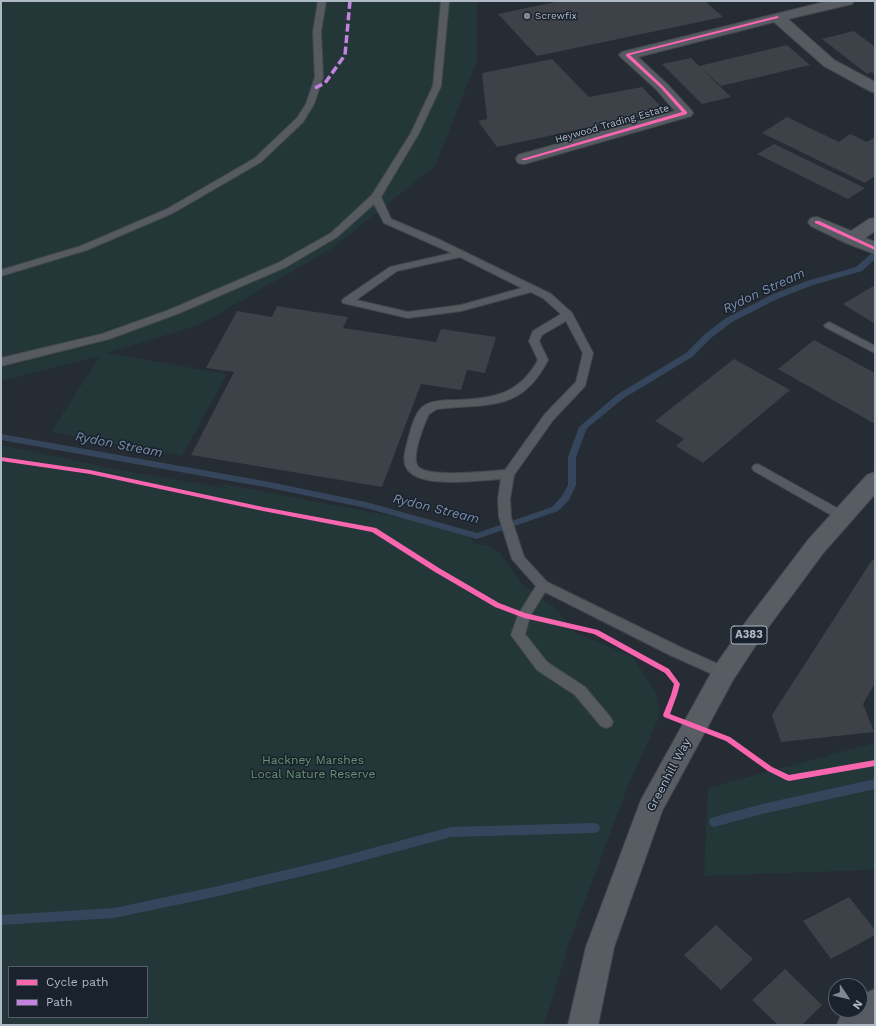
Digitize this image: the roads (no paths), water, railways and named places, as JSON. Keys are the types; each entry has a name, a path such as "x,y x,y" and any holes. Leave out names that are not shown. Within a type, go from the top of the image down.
{"main road":[{"name":"Greenhill Way","path":"583,1025 600,947 650,808 724,673 753,630 816,546 875,480"}],"street":[{"path":"777,17 847,1"},
{"path":"777,17 829,63 875,88"},
{"name":"Heywood Trading Estate","path":"524,159 685,113 662,87 626,55 777,17"},
{"path":"817,222 875,249"},
{"path":"852,239 875,223"}],"lane":[{"path":"1,273 84,248 170,211 258,160 300,120 310,104 319,77 317,32 322,1"},
{"path":"1,362 105,337 172,312 282,265 334,235 376,197 415,133 437,86 445,1"},
{"path":"376,197 387,221 547,296 568,315 588,353 581,383 549,417 508,474 504,499 505,517 518,560 543,585 675,651 724,673"},
{"path":"460,254 394,269 347,301 408,315 461,308 530,289"},
{"path":"508,474 434,478 417,474 410,465 409,452 425,411 436,405 489,402 508,397 526,384 538,372 542,360 534,341 537,333 568,315"},
{"path":"830,325 875,350"},
{"path":"758,468 842,516"},
{"path":"543,585 524,615 518,635 542,666 580,690 606,722"}],"waterway":[{"name":"Rydon Stream","path":"1,437 270,485 366,505 477,536 555,509 566,498 572,485 572,457 583,427 621,396 689,355 708,336 729,320 774,297 810,283 859,269 875,255"},
{"path":"714,822 762,809 875,784"},
{"path":"1,920 114,913 214,892 332,864 451,832 595,828"}],"place":[{"name":"Screwfix","path":"527,16"}],"park label":[{"name":"Hackney Marshes Local Nature Reserve","path":"313,767"}]}
